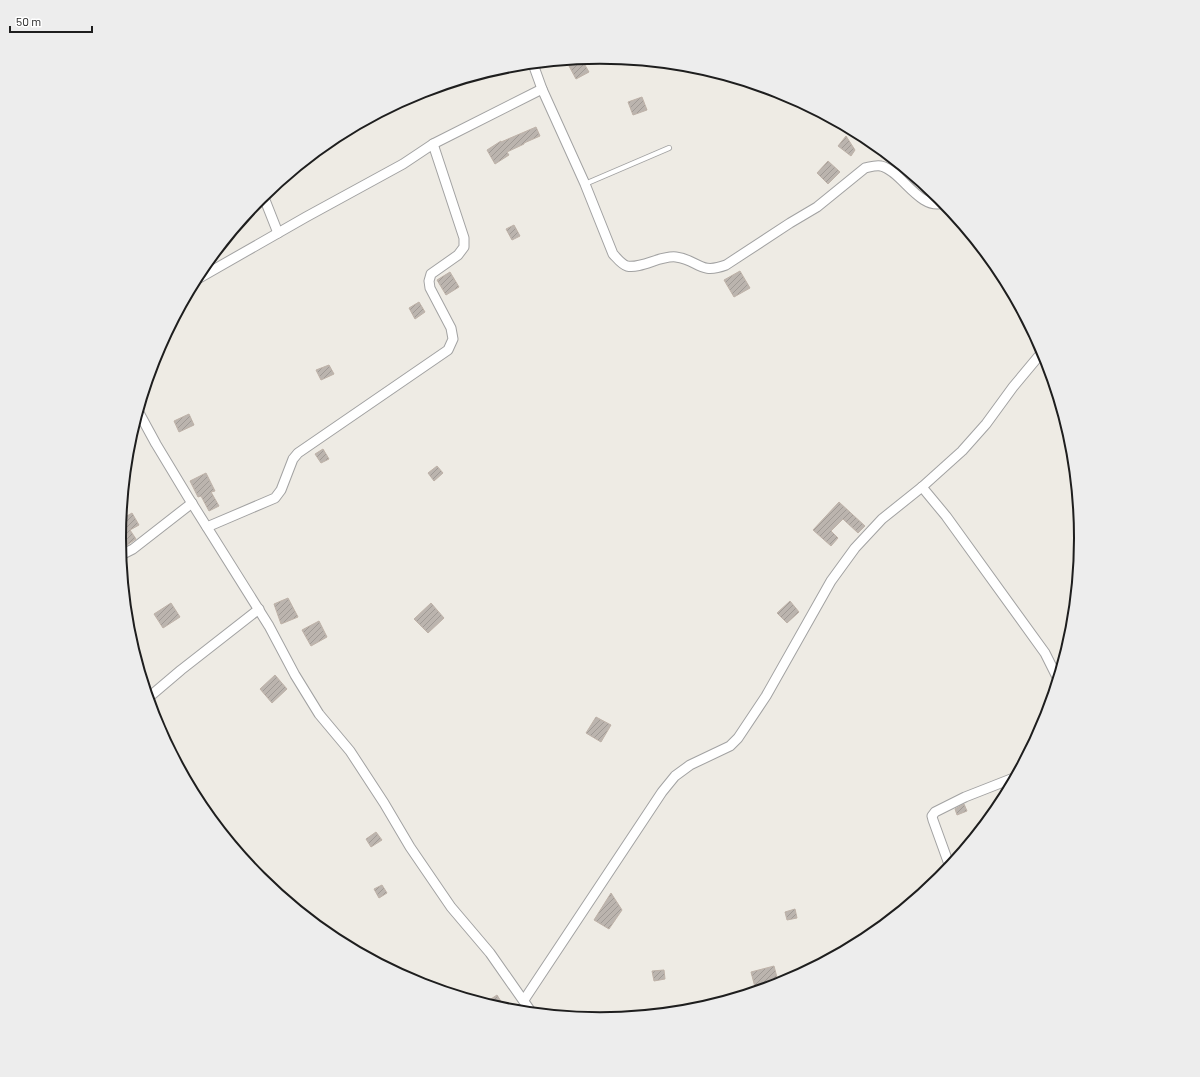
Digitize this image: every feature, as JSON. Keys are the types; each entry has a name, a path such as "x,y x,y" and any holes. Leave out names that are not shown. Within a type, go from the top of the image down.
{"street":[{"path":"535,69 542,89 585,184 613,254 619,262 626,266 634,266 667,257 676,257 708,269 717,269 726,265 817,207 865,168 874,166 889,170 929,203 937,204"},
{"path":"205,274 403,164 433,144 542,89"},
{"path":"207,527 275,498 281,490 293,459 298,453 448,350 453,339 451,328 430,288 429,281 432,274 458,255 464,247 464,238 433,144"},
{"path":"266,202 278,233"},
{"path":"524,1000 662,792 675,776 690,765 730,746 738,738 766,696 831,581 855,548 882,519 962,451 986,424 1038,356"},
{"path":"142,418 192,503 259,609 319,714 350,751 384,803 410,847 451,907 490,953 529,1007"},
{"path":"922,486 946,516 1045,653 1055,672"},
{"path":"126,553 192,503"},
{"path":"152,694 259,609"},
{"path":"948,861 932,816 935,812 965,797 1009,780"}],"lane":[{"path":"585,184 669,148"}],"building":[{"path":"585,64 589,72 576,79 569,66"},
{"path":"642,97 647,110 633,115 628,102"},
{"path":"536,127 540,136 507,152 509,155 495,164 487,150 501,141"},
{"path":"846,136 855,150 851,156 838,146"},
{"path":"828,161 840,172 828,184 817,173"},
{"path":"514,225 520,236 512,240 506,229"},
{"path":"740,271 750,288 734,297 724,280"},
{"path":"450,272 459,287 446,295 437,280"},
{"path":"419,302 425,312 415,319 409,308"},
{"path":"329,365 334,374 321,380 316,370"},
{"path":"189,414 194,425 179,432 174,421"},
{"path":"323,449 329,459 321,463 315,454"},
{"path":"437,466 443,473 434,481 428,473"},
{"path":"206,473 215,491 211,492 219,506 209,511 201,496 198,497 190,481"},
{"path":"839,502 865,526 858,533 843,519 831,531 838,538 831,546 813,530"},
{"path":"132,513 139,525 130,530 136,539 126,546 126,538 127,516"},
{"path":"288,598 298,617 281,624 274,604"},
{"path":"790,601 799,612 787,623 777,613"},
{"path":"171,603 180,617 163,628 154,614"},
{"path":"431,603 444,618 428,633 414,619"},
{"path":"319,621 327,637 311,646 302,630"},
{"path":"275,675 287,689 272,703 260,689"},
{"path":"596,717 611,725 601,742 586,733"},
{"path":"964,804 967,811 957,815 955,809"},
{"path":"376,832 382,840 371,847 366,839"},
{"path":"382,885 387,893 379,898 374,889"},
{"path":"611,893 622,910 609,929 594,920"},
{"path":"795,909 797,918 787,920 785,912"},
{"path":"774,966 777,979 755,987 751,972"},
{"path":"664,970 665,979 654,981 652,971"},
{"path":"497,995 502,1003 490,1000"}]}
